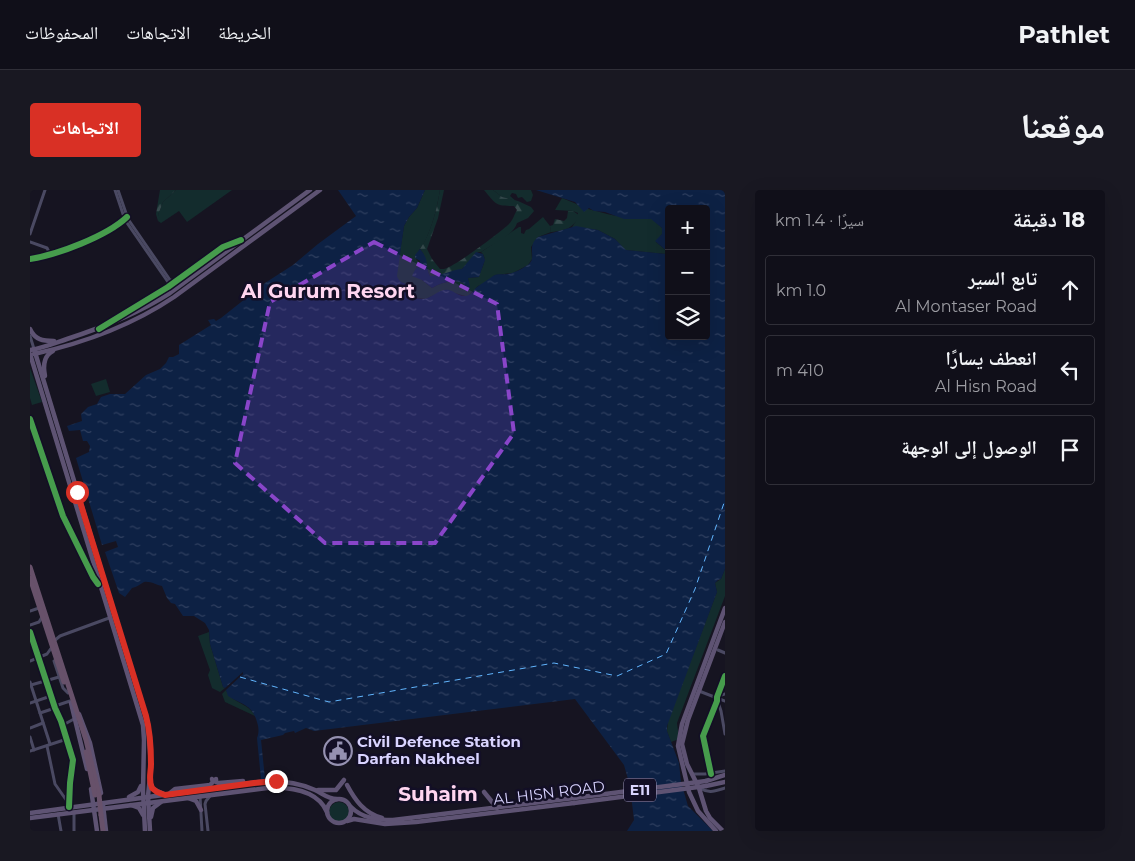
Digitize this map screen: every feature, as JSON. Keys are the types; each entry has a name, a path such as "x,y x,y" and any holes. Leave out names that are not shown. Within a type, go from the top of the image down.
{"highway":[{"path":"30,567 52,633 56,662 68,693 97,795"},
{"path":"30,578 42,621 53,644 92,763 102,831"}],"main road":[{"path":"113,331 112,326 170,293 310,190"},
{"path":"47,393 43,368 44,361 50,352 113,331 141,317 174,297 320,190"},
{"path":"32,353 60,341 124,319"},
{"path":"30,329 34,336 41,340 60,341"},
{"path":"32,353 60,348"},
{"path":"32,353 37,379 98,584 140,715 144,740 141,787 138,792 126,799 111,804 100,815"},
{"path":"32,353 47,393 148,724 151,766 144,817 145,831"},
{"path":"30,367 37,379"},
{"path":"716,831 694,805 685,778 678,746 679,735 725,608"},
{"path":"723,831 706,811 699,788 684,755 682,744 699,691 725,622"},
{"path":"70,702 97,795 103,805 100,815"},
{"path":"140,715 144,723 148,724"},
{"path":"143,772 150,831"},
{"path":"149,772 152,788 157,792 167,796 196,801 200,810"},
{"path":"685,778 688,774 692,774"},
{"name":"AL HISN ROAD","path":"706,784 725,776"},
{"path":"150,821 155,806 175,789 212,784 214,779 219,783 241,781 254,783"},
{"path":"126,799 146,799 233,785 285,782 314,790 330,798 345,800 351,807 351,815 340,824 332,822 318,799 297,790 267,788 182,798"},
{"path":"314,790 336,790 346,782 355,799 365,810 378,817 393,820"},
{"name":"AL HISN ROAD","path":"346,821 354,819 377,824 416,822 574,800 725,782"},
{"path":"200,796 200,793 203,791 233,785"},
{"path":"484,792 496,808"},
{"path":"97,795 111,804"},
{"path":"97,795 94,806 100,815"},
{"path":"30,818 74,811 84,807 97,795"},
{"path":"30,813 69,805 84,807 130,804 146,799"},
{"path":"326,812 329,804 337,799"},
{"name":"AL HISN ROAD","path":"351,807 366,817 379,820 393,820 574,800"},
{"path":"694,805 699,807 704,803"},
{"path":"130,804 139,808 144,817"},
{"path":"84,807 100,815"}],"street":[{"path":"30,234 45,190"},
{"path":"116,190 126,218 168,282 168,287"},
{"path":"30,260 75,246 99,235 126,218"},
{"path":"126,218 170,280 175,281"},
{"path":"99,329 168,287 223,247 241,240"},
{"path":"30,242 47,248 50,254"},
{"path":"30,336 32,353"},
{"path":"30,419 63,516 98,584"},
{"path":"30,611 39,608"},
{"path":"30,661 48,654 60,636 109,618"},
{"path":"30,626 42,621"},
{"path":"30,632 51,696 63,725 73,764 69,805"},
{"path":"52,633 60,636"},
{"path":"718,650 725,653"},
{"path":"48,654 56,662 64,690 68,693"},
{"path":"711,774 704,733 725,676"},
{"path":"59,677 30,684 43,723 55,784 69,805"},
{"path":"699,691 725,701"},
{"path":"717,699 725,694"},
{"path":"30,703 51,696"},
{"path":"717,699 725,734"},
{"path":"40,713 70,702"},
{"path":"63,725 74,719"},
{"path":"30,728 43,723"},
{"path":"30,737 32,750 67,739"},
{"path":"692,774 711,774 725,771"},
{"path":"696,781 705,774"},
{"path":"699,788 710,793 725,788"},
{"path":"704,803 710,793"},
{"path":"208,831 206,801 208,797 217,794"},
{"path":"200,796 202,831"},
{"path":"74,811 74,831"},
{"path":"57,813 60,831"}],"highlighted area":[{"path":"374,242 497,304 514,433 435,543 325,543 235,463 270,302"}],"green space":[{"path":"160,190 176,190 163,202 158,215 161,219 158,221 156,214"},
{"path":"176,190 232,190 187,222 179,211 161,223 158,221 160,219 158,215 163,202"},
{"path":"425,190 440,190 430,229 416,259 420,263 420,266 416,268 422,280 432,288 443,283 454,282 463,283 466,288 469,283 468,278 479,277 484,261 481,252 519,227 521,227 521,233 524,234 526,230 543,217 550,226 551,232 538,237 531,247 532,259 528,265 513,273 495,275 478,286 468,296 444,290 426,299 415,298 409,287 397,279 397,271 404,226 417,208"},
{"path":"440,190 444,190 438,218 427,249 440,269 449,267 467,256 505,228 512,219 517,210 514,206 496,203 484,190 493,190 502,197 531,207 534,211 528,218 517,223 512,232 507,236 478,252 462,269 438,276 430,276 420,249 433,221"},
{"path":"493,190 531,190 533,195 531,201 527,202 522,197 518,198 516,194 512,193 510,196 516,201 502,197"},
{"path":"562,198 588,209 610,214 630,218 651,218 662,228 662,234 656,242 665,250 665,254 625,250 615,239 598,230 572,227 578,213 555,210"},
{"path":"568,211 573,211 580,216 568,228 551,232 550,226 553,225 555,219 564,221 567,218"},
{"path":"30,368 42,402 32,405 30,398"},
{"path":"106,379 110,392 96,396 91,384"},
{"path":"725,569 725,596 677,723 679,739 671,742 667,731 668,721 717,592 715,583 721,579"},
{"path":"209,632 210,644 223,687 225,688 220,692 212,688 208,675 210,670 198,636"},
{"path":"226,690 232,698 249,708 255,716 225,702 222,694"},
{"path":"339,802 346,805 349,812 346,819 339,822 332,819 329,812 332,805"}],"water":[{"path":"338,190 425,190 417,208 404,226 397,276 400,281 409,286 415,298 424,299 444,290 467,296 493,276 513,273 522,269 531,261 533,244 538,237 576,226 598,230 615,239 626,250 665,254 665,340 710,340 710,205 665,205 665,250 655,241 662,234 662,228 651,219 624,219 589,208 584,212 575,202 536,190 725,190 725,569 721,579 715,583 717,592 667,726 667,731 679,763 681,782 688,806 713,831 627,831 634,820 630,786 624,765 575,699 314,731 306,728 295,733 294,731 285,733 261,740 265,779 261,779 257,738 258,724 255,716 249,708 228,696 226,690 243,672 225,688 223,687 210,644 209,630 205,623 194,616 183,616 175,604 171,603 167,598 162,586 144,582 132,588 125,597 119,593 105,552 118,547 116,541 102,545 76,458 89,452 90,446 87,441 83,441 80,430 69,431 67,426 82,421 81,414 88,407 97,404 101,397 110,394 125,394 146,375 160,369 169,357 179,354 179,345 211,325 208,320 214,319 216,321 221,318 265,283 293,265 356,216"},
{"path":"420,249 425,257 430,276 462,269 476,252 483,254 485,260 479,277 468,278 469,290 467,290 463,283 454,282 443,283 432,288 422,280 412,276 416,268 420,266 420,261 415,258 415,255"}],"ferry route":[{"path":"240,677 329,702 554,663 617,676 666,654 695,589 725,500"}],"cycle path":[{"path":"30,259 54,253 95,238 127,217"},
{"path":"99,329 168,287 223,247 241,240"},
{"path":"30,419 63,516 98,584"},
{"path":"30,632 73,760 69,807"},
{"path":"711,774 703,736 725,676"}],"place":[{"name":"Civil Defence Station Darfan Nakheel","path":"338,751"}],"district":[{"name":"Al Gurum Resort","path":"328,291"},
{"name":"Suhaim","path":"438,794"}],"route":[{"path":"77,492 146,716 149,732 151,766 149,772 152,788 165,795 276,781"}]}
